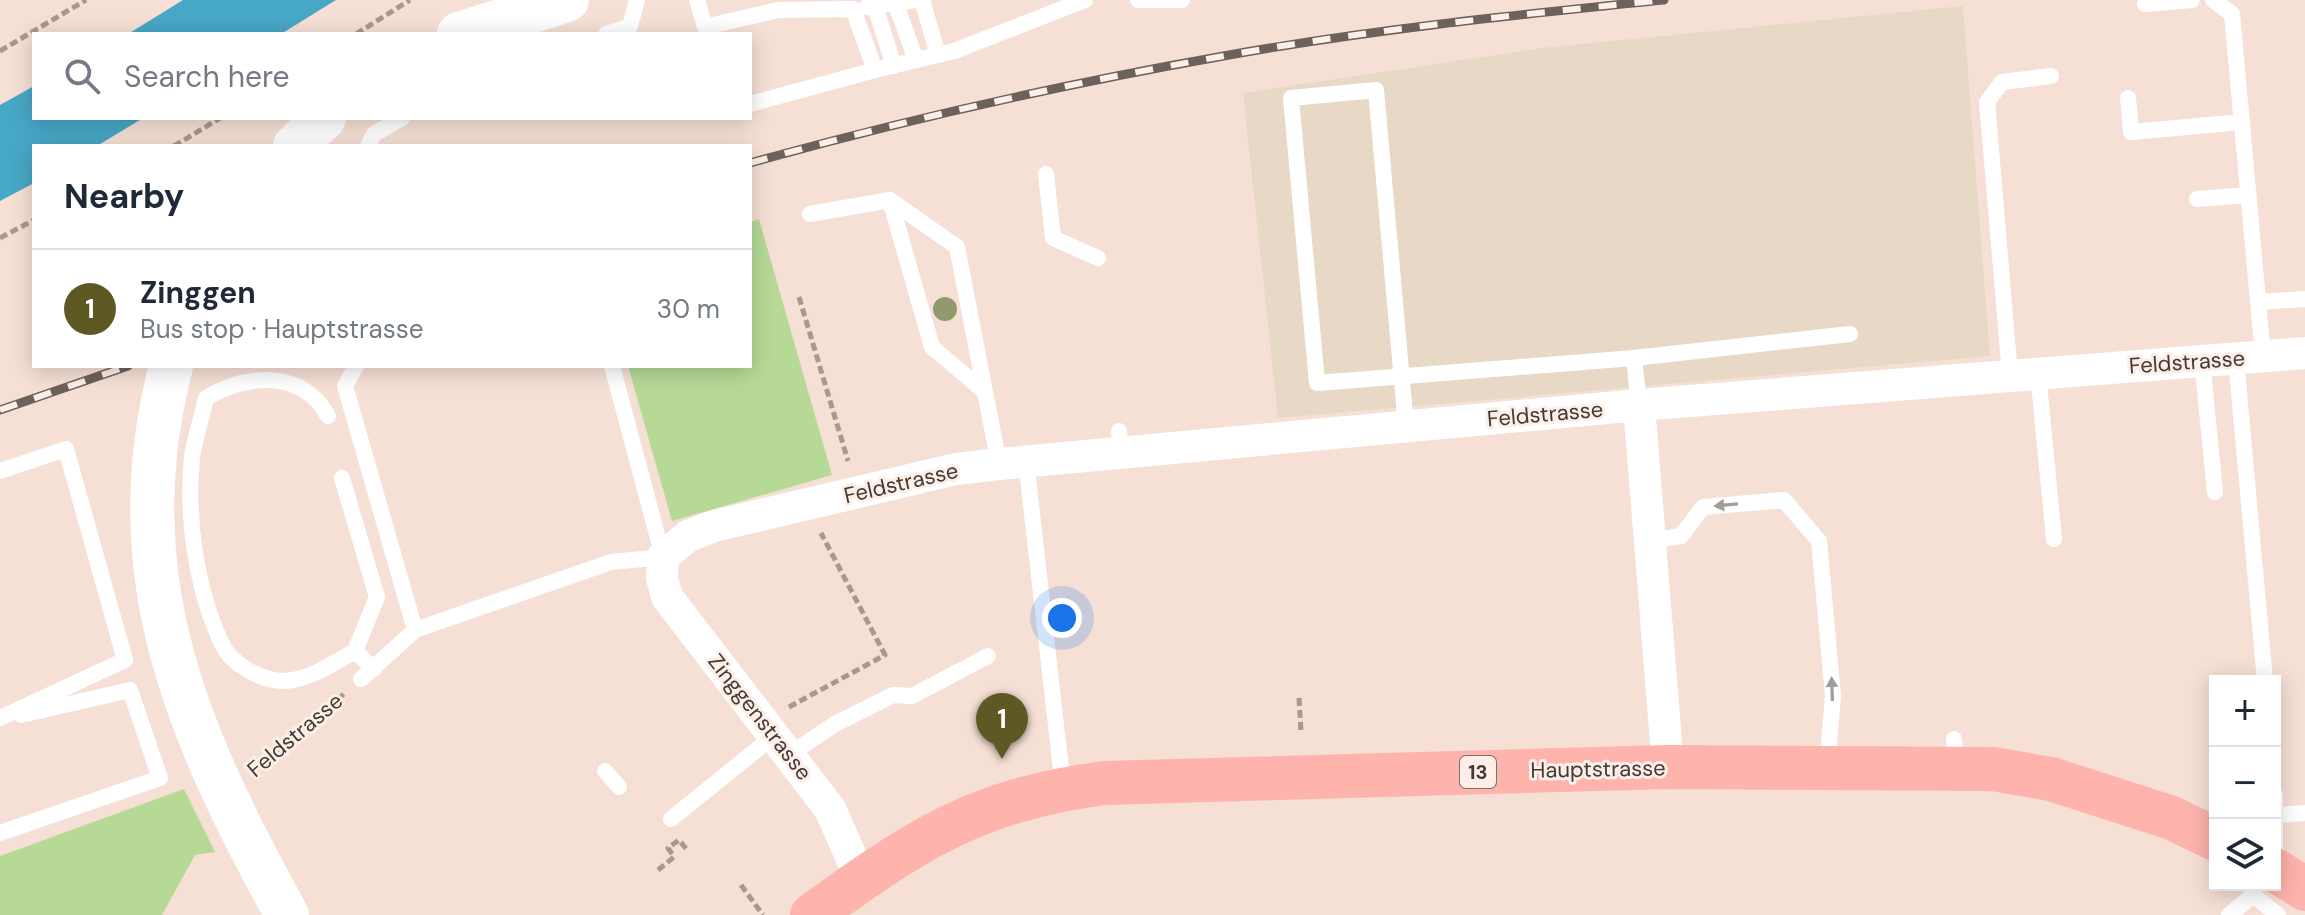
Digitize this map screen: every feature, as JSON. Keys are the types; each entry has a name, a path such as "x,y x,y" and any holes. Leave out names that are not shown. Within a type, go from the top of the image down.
{"main road":[{"name":"Hauptstrasse","path":"812,915 861,879 961,819 992,806 1063,788 1105,783 1668,767 1827,766 1955,753 1993,769 2051,779 2172,818 2209,836"},
{"path":"2281,874 2305,889"}],"street":[{"path":"465,32 567,0"},
{"path":"297,144 322,120"},
{"name":"Feldstrasse","path":"663,557 688,536 714,526 956,469 1013,463 1120,442 1406,426 2305,353"},
{"path":"170,368 159,413 150,497 152,559 162,620 187,703 221,789 286,915"},
{"path":"1639,405 1668,767"},
{"name":"Zinggenstrasse","path":"663,557 662,578 667,597 777,736 830,809 861,879"}],"lane":[{"path":"612,32 630,26 637,0"},
{"path":"697,0 706,30 778,10 853,9 915,0"},
{"path":"922,0 938,55"},
{"path":"752,103 938,55 1085,0"},
{"path":"1138,0 1182,0"},
{"path":"2145,4 2192,0"},
{"path":"2213,0 2232,14 2258,302 2250,358 2265,675"},
{"path":"895,2 916,60"},
{"path":"875,6 894,66"},
{"path":"853,9 875,70"},
{"path":"2051,76 2002,82 1987,102 2024,374 2054,539"},
{"path":"1406,426 1401,375 1376,90 1291,98 1317,383 1401,375 1634,358 1850,334"},
{"path":"2128,98 2131,132 2242,122"},
{"path":"369,144 374,134 398,120"},
{"path":"1046,174 1053,238 1098,258"},
{"path":"2197,199 2248,195"},
{"path":"890,200 932,347 985,392"},
{"path":"810,214 890,200 957,247 985,392 1013,463 1063,788"},
{"path":"2258,302 2305,299"},
{"path":"1634,358 1639,405"},
{"path":"2202,360 2215,492"},
{"path":"355,368 345,386 415,630"},
{"path":"355,651 368,674 415,630 611,562 663,557 613,368"},
{"path":"328,416 317,397 294,385 254,378 225,387 206,398 192,456 191,527 203,584 222,646 239,665 261,676 282,681 327,667 355,651 377,597 342,478"},
{"path":"0,471 66,449 125,660 0,719"},
{"path":"1649,541 1681,536 1703,507 1784,500 1819,541 1833,696 1827,766"},
{"path":"671,819 777,736 835,724 893,695 912,696 988,656"},
{"path":"0,719 130,690 160,778 0,833"},
{"path":"605,771 619,787"},
{"path":"2281,815 2305,813"},
{"path":"2229,915 2253,895 2278,915"}],"path":[{"path":"0,51 86,0"},
{"path":"359,32 410,0"},
{"path":"177,144 217,120"},
{"path":"0,238 32,221"},
{"path":"799,297 857,492"},
{"path":"777,736 885,655 806,504"},
{"name":"Feldstrasse","path":"253,770 368,674"},
{"path":"1299,698 1301,732"},
{"path":"658,870 674,857 668,848 679,840 688,851"},
{"path":"741,885 763,915"}],"shaded area":[{"path":"1963,6 1990,356 1278,418 1243,93 1542,48"}],"green space":[{"path":"759,219 832,475 672,521 629,368 752,368 752,221"},
{"path":"184,789 215,852 195,855 162,915 0,915 0,856"}],"water":[{"path":"183,0 336,0 284,32 131,32"},
{"path":"32,87 32,120 140,120 100,144 32,144 32,184 0,201 0,105"}],"railway":[{"path":"752,162 982,104 1273,47 1384,31 1664,0"},
{"path":"0,410 122,368"}],"place":[{"name":"Zinggen","path":"1002,759"}]}
